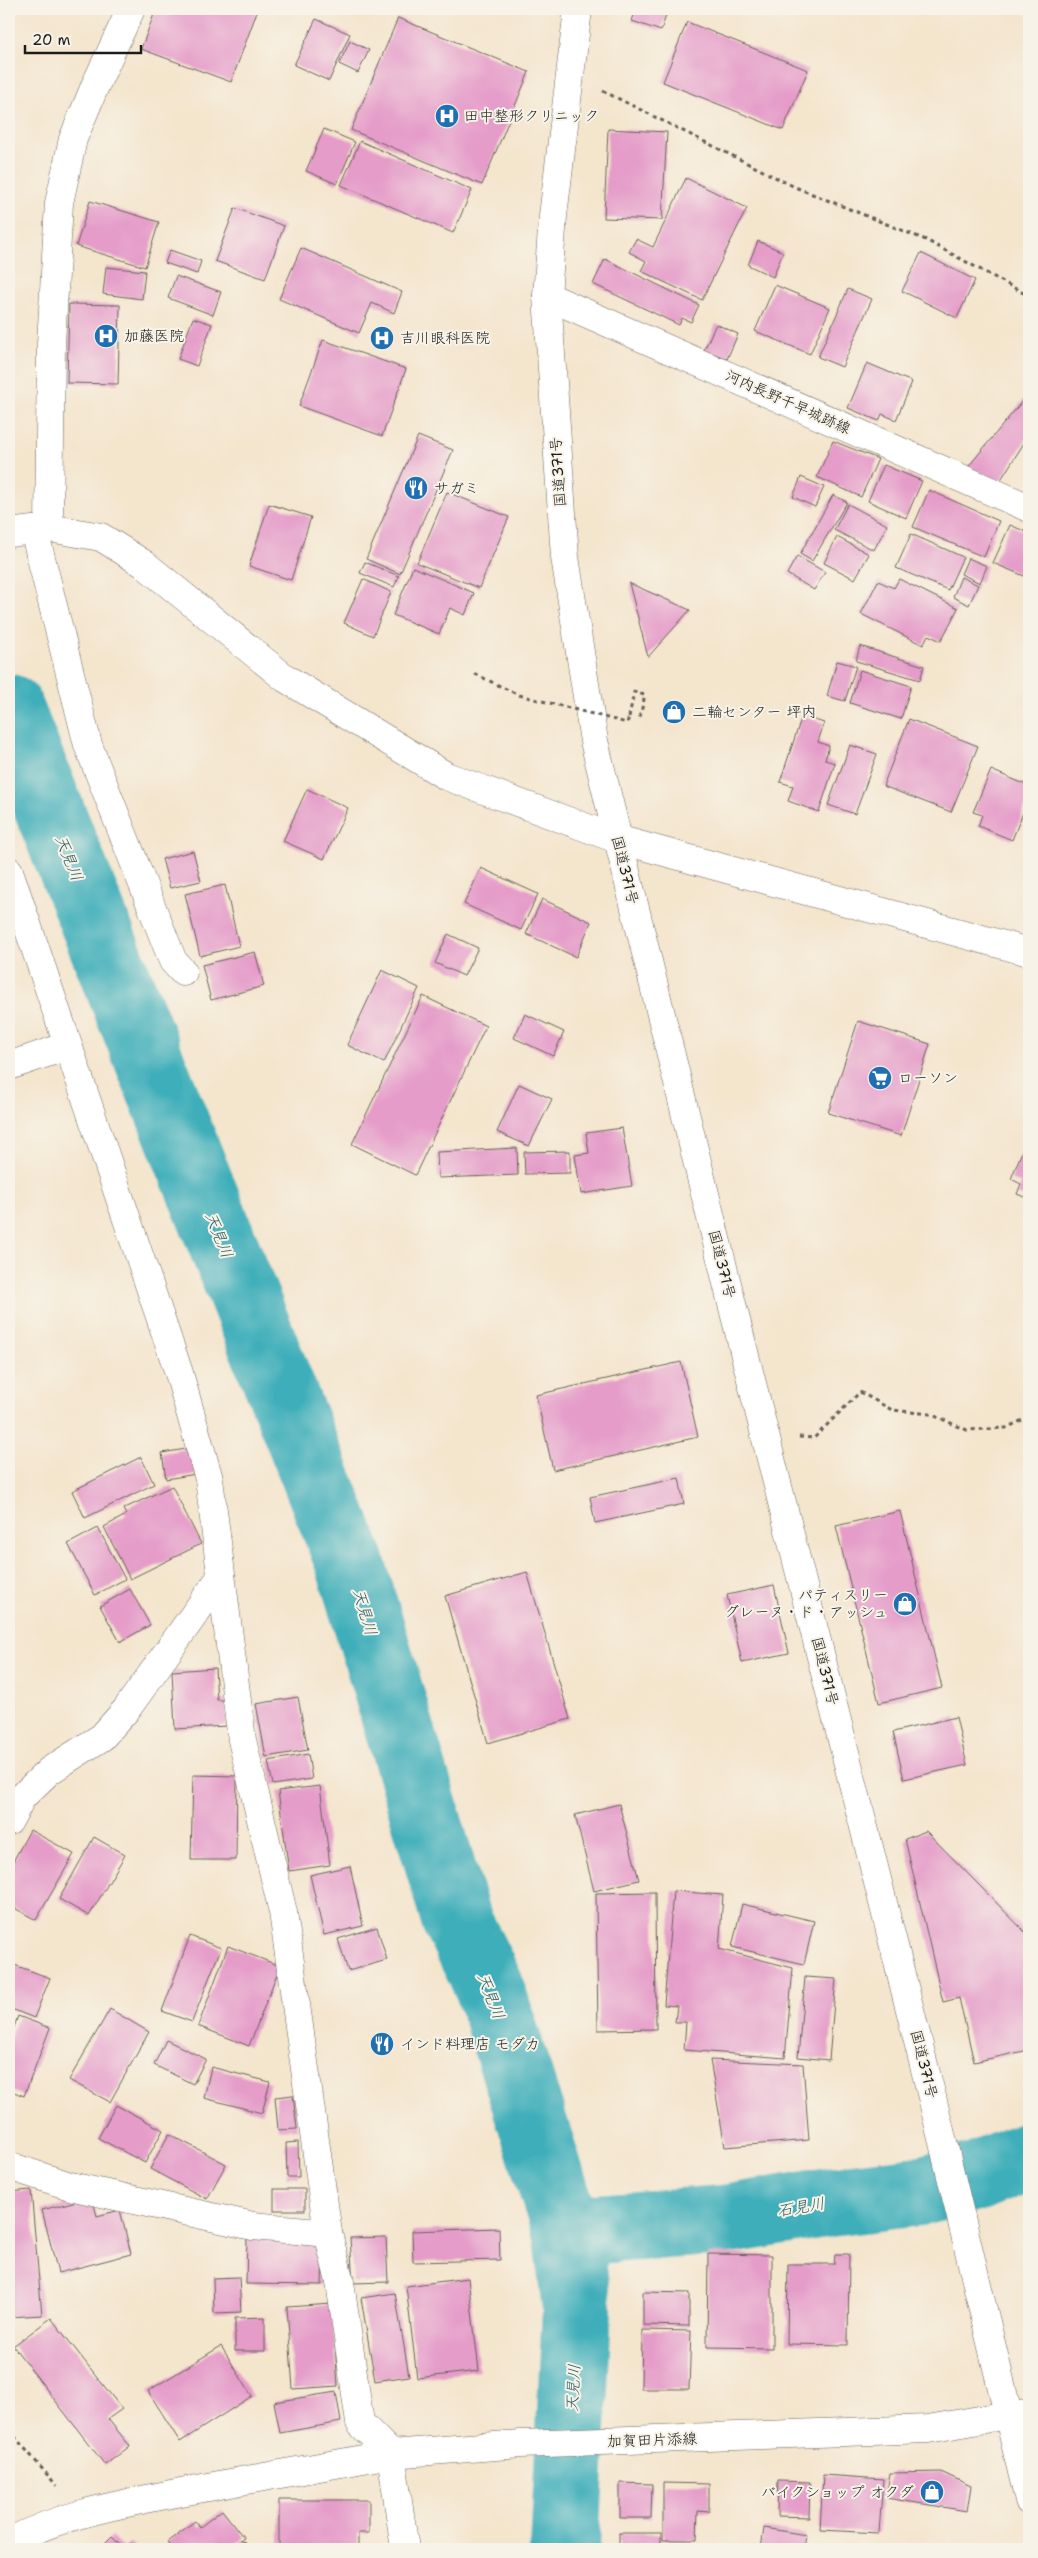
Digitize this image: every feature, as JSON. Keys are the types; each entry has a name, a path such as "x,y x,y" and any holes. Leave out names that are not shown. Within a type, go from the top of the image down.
{"main road":[{"path":"131,9 95,86 73,140 59,203 51,344 26,531 88,744 173,961 183,972"},
{"name":"国道371号","path":"578,9 553,216 547,296 566,557 594,741 980,2293 1019,2414 1029,2501"},
{"name":"河内長野千早城跡線","path":"547,296 1029,508"},
{"path":"26,531 101,538 144,564 285,678 446,776 617,839 1029,952"},
{"path":"9,871 14,905 67,1046 178,1373 209,1479 242,1740 283,1912 328,2233 340,2282 360,2423 391,2454 405,2549"},
{"path":"9,1066 67,1046"},
{"path":"9,1821 22,1797 49,1772 102,1737 126,1710 221,1577"},
{"path":"9,2166 70,2186 253,2226 328,2233"},
{"name":"加賀田片添線","path":"9,2542 24,2534 80,2513 213,2486 391,2454 520,2444 928,2429 1019,2414"}],"path":[{"path":"570,72 610,96 795,187 926,240 1029,296"},
{"path":"475,674 520,695 627,723 634,692 644,695 639,721"},
{"path":"766,1435 814,1438 860,1392 892,1410 930,1414 967,1430 1006,1428 1029,1417"},
{"path":"9,2430 80,2513"}],"building":[{"path":"156,9 258,9 231,82 141,49"},
{"path":"636,9 668,9 661,31 632,21"},
{"path":"398,18 529,72 482,185 351,130"},
{"path":"316,19 350,34 329,81 294,65"},
{"path":"687,22 808,70 783,130 663,82"},
{"path":"350,41 369,50 358,73 339,64"},
{"path":"324,129 355,142 337,184 306,171"},
{"path":"608,129 667,132 662,220 604,218"},
{"path":"360,141 472,190 453,233 341,185"},
{"path":"686,178 747,208 702,300 641,271 646,261 629,252 636,239 653,247"},
{"path":"90,201 159,222 145,267 76,246"},
{"path":"235,208 284,226 265,279 215,261"},
{"path":"758,241 783,252 773,277 748,265"},
{"path":"301,248 402,292 394,313 372,303 359,333 279,299"},
{"path":"170,250 201,261 197,274 165,263"},
{"path":"921,253 975,280 957,318 902,291"},
{"path":"605,259 699,305 691,322 682,318 679,325 593,284"},
{"path":"106,267 145,271 142,299 103,294"},
{"path":"176,276 221,292 213,315 168,298"},
{"path":"775,285 830,308 810,354 755,331"},
{"path":"848,289 872,299 842,367 818,357"},
{"path":"69,304 120,305 118,384 67,383"},
{"path":"193,318 212,324 197,366 178,359"},
{"path":"716,324 738,334 727,359 704,350"},
{"path":"323,340 406,369 382,436 299,406"},
{"path":"867,363 912,382 896,420 882,414 879,421 848,408"},
{"path":"1029,393 1029,435 1000,481 968,467"},
{"path":"418,436 453,450 400,574 366,559"},
{"path":"833,441 878,459 861,497 817,477"},
{"path":"884,465 922,481 906,518 868,501"},
{"path":"801,477 824,487 815,507 793,497"},
{"path":"929,490 999,521 984,557 913,527"},
{"path":"447,492 509,517 479,588 417,563"},
{"path":"833,495 847,502 812,561 800,554"},
{"path":"269,504 311,517 291,580 249,566"},
{"path":"848,504 887,525 874,550 834,530"},
{"path":"1010,525 1029,533 1029,578 993,563"},
{"path":"911,534 963,557 948,590 896,568"},
{"path":"837,537 869,554 855,579 824,563"},
{"path":"797,556 825,572 814,590 787,574"},
{"path":"968,558 987,566 980,583 961,574"},
{"path":"365,562 399,576 394,587 360,573"},
{"path":"413,567 474,593 465,615 450,608 439,634 393,615"},
{"path":"961,577 978,585 969,605 953,597"},
{"path":"363,579 391,592 373,636 344,623"},
{"path":"899,579 958,608 941,641 928,635 923,645 861,614 878,581 894,588"},
{"path":"629,583 690,610 648,657"},
{"path":"860,646 924,666 920,680 856,661"},
{"path":"837,661 856,666 845,701 827,696"},
{"path":"860,670 911,686 901,719 850,703"},
{"path":"802,716 824,723 818,742 829,746 825,760 835,763 819,812 788,801 793,786 780,782"},
{"path":"909,719 978,746 951,812 883,786"},
{"path":"850,745 877,754 855,814 828,805"},
{"path":"991,770 1029,786 1029,798 1012,840 978,826 982,815 973,812"},
{"path":"307,789 348,808 324,859 283,841"},
{"path":"193,851 201,881 170,888 162,859"},
{"path":"481,868 538,894 521,930 464,904"},
{"path":"225,885 239,946 200,956 185,894"},
{"path":"542,899 591,922 576,957 526,934"},
{"path":"448,934 478,948 464,976 435,963"},
{"path":"255,952 264,986 211,1000 202,965"},
{"path":"382,970 419,988 384,1063 347,1045"},
{"path":"423,996 486,1026 415,1175 352,1144"},
{"path":"525,1014 564,1032 553,1056 514,1038"},
{"name":"ローソン","path":"858,1021 930,1044 901,1136 828,1113"},
{"path":"519,1084 552,1099 529,1146 497,1132"},
{"path":"622,1128 632,1186 581,1194 575,1155 589,1153 586,1133"},
{"path":"1029,1134 1029,1199 1017,1194 1021,1184 1011,1179"},
{"path":"517,1148 518,1175 438,1178 437,1152"},
{"path":"570,1151 570,1173 525,1174 524,1152"},
{"path":"681,1362 698,1437 553,1470 536,1395"},
{"path":"192,1448 196,1474 166,1479 162,1453"},
{"path":"141,1457 154,1484 85,1518 72,1491"},
{"path":"679,1478 684,1504 595,1523 590,1497"},
{"path":"172,1486 201,1544 130,1579 104,1527 126,1515 123,1509"},
{"path":"900,1511 942,1688 879,1703 836,1526"},
{"path":"98,1528 125,1579 95,1595 68,1544"},
{"path":"527,1572 570,1719 488,1743 445,1596"},
{"path":"774,1585 789,1653 742,1663 727,1595"},
{"path":"130,1589 150,1625 120,1642 100,1606"},
{"path":"215,1668 217,1700 226,1700 227,1726 175,1729 172,1671"},
{"path":"298,1697 308,1750 266,1757 256,1704"},
{"path":"956,1717 967,1765 904,1779 893,1732"},
{"path":"308,1754 312,1779 273,1785 268,1761"},
{"path":"193,1775 237,1776 236,1860 191,1860"},
{"path":"320,1786 330,1865 289,1871 278,1791"},
{"path":"619,1804 639,1880 594,1891 575,1815"},
{"path":"30,1830 74,1854 36,1920 9,1905 9,1869"},
{"path":"926,1831 1029,1936 1029,2050 974,2062 959,1998 943,2002 905,1839"},
{"path":"94,1837 125,1855 89,1916 59,1899"},
{"path":"350,1866 363,1926 324,1935 310,1875"},
{"path":"673,1891 723,1895 719,1949 793,1968 785,2058 684,2050 686,2022 675,2022 677,2006 664,2005"},
{"path":"655,1892 656,2029 598,2030 596,1893"},
{"path":"742,1904 814,1921 804,1964 732,1947"},
{"path":"377,1927 387,1960 348,1971 338,1939"},
{"path":"190,1936 221,1948 192,2022 162,2011"},
{"path":"228,1946 280,1966 249,2046 198,2026"},
{"path":"9,1963 50,1978 34,2018 9,2008"},
{"path":"805,1977 836,1979 829,2060 798,2057"},
{"path":"110,2009 149,2032 110,2102 69,2080"},
{"path":"18,2016 50,2028 24,2096 9,2090 9,2041"},
{"path":"166,2040 206,2059 193,2084 154,2065"},
{"path":"710,2060 803,2064 809,2140 725,2147"},
{"path":"211,2067 270,2082 262,2113 204,2098"},
{"path":"293,2095 297,2129 278,2130 275,2097"},
{"path":"116,2105 163,2130 145,2163 98,2138"},
{"path":"169,2134 226,2164 207,2199 150,2169"},
{"path":"298,2142 299,2177 287,2177 286,2143"},
{"path":"274,2189 305,2189 305,2210 274,2210"},
{"path":"31,2190 42,2315 9,2317 9,2192"},
{"path":"92,2197 97,2216 120,2210 131,2254 58,2273 42,2210"},
{"path":"499,2228 500,2260 413,2262 412,2231"},
{"path":"247,2237 323,2238 322,2285 246,2284"},
{"path":"386,2237 388,2282 353,2283 350,2238"},
{"path":"708,2254 772,2255 772,2348 707,2347"},
{"path":"835,2254 849,2254 848,2345 787,2344 788,2264 834,2264"},
{"path":"239,2277 241,2312 214,2313 213,2278"},
{"path":"468,2278 479,2371 417,2378 406,2286"},
{"path":"643,2292 689,2293 689,2326 643,2325"},
{"path":"395,2293 409,2376 375,2381 361,2298"},
{"path":"332,2304 338,2386 293,2389 287,2307"},
{"path":"265,2317 265,2351 235,2351 235,2318"},
{"path":"51,2318 122,2409 108,2419 130,2446 105,2465 13,2346"},
{"path":"642,2330 691,2331 689,2389 641,2389"},
{"path":"221,2346 252,2396 180,2442 148,2391"},
{"path":"336,2392 341,2422 280,2433 274,2402"},
{"path":"941,2472 971,2486 967,2511 886,2498 890,2473"},
{"path":"823,2475 883,2479 879,2533 820,2530"},
{"path":"778,2481 810,2482 809,2517 777,2516"},
{"path":"620,2483 652,2484 651,2518 620,2518"},
{"path":"663,2483 709,2484 709,2512 698,2511 697,2540 663,2540"},
{"path":"279,2500 369,2500 369,2533 358,2533 358,2549 279,2549"},
{"path":"222,2510 244,2538 229,2549 172,2549 167,2542 195,2521 200,2527"},
{"path":"764,2528 806,2535 804,2549 761,2549"},
{"path":"619,2533 661,2533 661,2549 619,2549"},
{"path":"112,2537 124,2549 106,2549 103,2546"},
{"path":"243,2541 250,2549 233,2549"},
{"path":"130,2543 137,2549 124,2549"}],"waterway":[{"name":"天見川","path":"9,709 350,1562 456,1919 489,1986 567,2231 577,2308 565,2549"},
{"name":"石見川","path":"567,2231 724,2220 829,2202 919,2191 975,2177 1029,2156"}],"place":[{"name":"田中整形クリニック","path":"447,116"},
{"name":"加藤医院","path":"106,336"},
{"name":"吉川眼科医院","path":"382,338"},
{"name":"サガミ","path":"416,488"},
{"name":"二輪センター 坪内","path":"674,712"},
{"name":"ローソン","path":"880,1078"},
{"name":"パティスリー グレーヌ・ド・アッシュ","path":"905,1604"},
{"name":"インド料理店 モダカ","path":"382,2044"},
{"name":"バイクショップ オクダ","path":"932,2492"}]}
